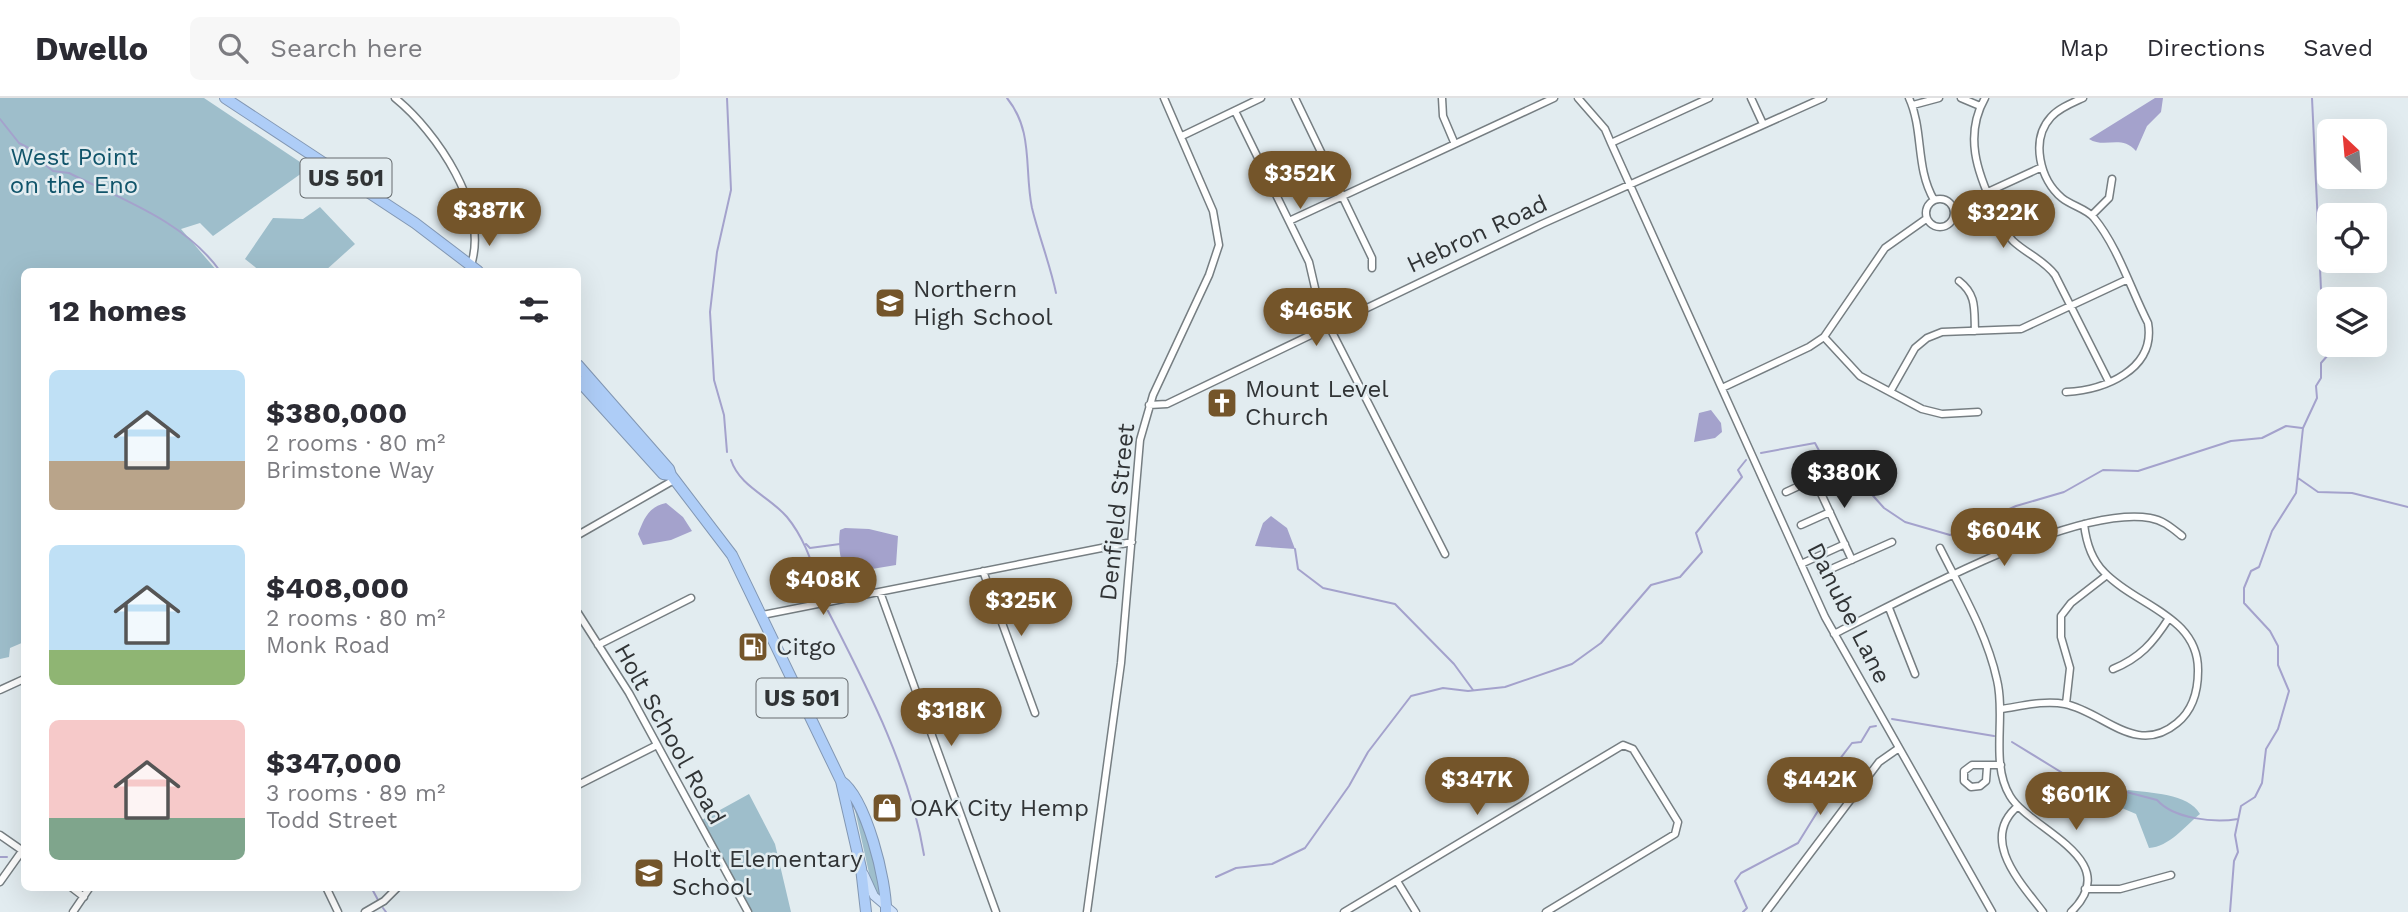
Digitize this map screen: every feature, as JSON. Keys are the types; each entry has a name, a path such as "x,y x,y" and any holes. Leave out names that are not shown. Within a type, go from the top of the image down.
{"highway":[{"name":"US 501","path":"225,98 400,213 474,268"},
{"name":"US 501","path":"581,368 669,469 673,478 726,545 841,781 861,869 866,912"},
{"path":"581,375 600,397 606,397"},
{"name":"US 501","path":"581,383 663,474 673,478"},
{"name":"US 501","path":"841,781 848,786 876,849 888,910"}],"main road":[{"path":"861,869 874,896 888,910"}],"street":[{"path":"395,98 430,132 452,169 474,231 474,268"},
{"name":"Denfield Street","path":"1087,912 1121,663 1140,440 1149,405 1209,275 1219,245 1213,211 1164,98"},
{"path":"1182,136 1261,98"},
{"path":"1294,98 1372,258 1372,268"},
{"path":"1442,98 1443,116 1454,142"},
{"path":"1289,221 1454,142 1554,98"},
{"name":"Danube Lane","path":"1578,98 1605,129 1834,634 1992,912"},
{"path":"1611,143 1707,98"},
{"path":"1751,98 1763,124"},
{"name":"Hebron Road","path":"1149,405 1167,404 1630,184 1823,98"},
{"path":"1934,200 1920,165 1911,102 1939,98"},
{"path":"1961,98 1980,106"},
{"path":"1985,98 1980,106 1974,159 1987,192 2009,236 2047,264 2109,382"},
{"path":"2066,392 2091,390 2137,366 2148,345 2148,323 2092,215 2060,197 2042,167 2039,144 2045,124 2053,114 2083,98"},
{"path":"1235,111 1309,262 1318,301 1329,327 1445,554"},
{"path":"1953,208 2042,167"},
{"path":"2092,215 2109,198 2112,179"},
{"path":"1944,199 1953,208 1953,219 1947,226 1937,227 1926,219 1926,210 1934,200 1944,199"},
{"path":"1722,388 1809,347 1824,337 1885,248 1926,219"},
{"path":"1890,392 1915,348 1927,338 1942,332 2021,329 2126,280"},
{"path":"1959,281 1970,290 1974,298 1975,331"},
{"path":"1824,337 1860,376 1933,413 1978,412"},
{"path":"1786,492 1813,476 1852,560"},
{"path":"581,533 673,478"},
{"path":"1801,525 1829,512"},
{"path":"1834,634 2042,536 2084,524 2145,517 2163,522 2182,536"},
{"path":"2001,709 2038,703 2066,704 2133,735 2160,734 2178,723 2195,697 2198,665 2188,635 2169,618 2107,575 2089,547 2084,524"},
{"path":"762,615 1132,542"},
{"path":"1822,573 1892,542"},
{"path":"1801,564 1845,544"},
{"path":"1940,548 1992,660 2001,709 2001,761 2006,787 2018,806 2073,849 2085,872 2085,889 2071,912"},
{"path":"983,571 1035,713"},
{"path":"2066,704 2070,668 2061,638 2061,616 2071,603 2107,575"},
{"path":"880,592 996,912"},
{"path":"598,645 691,598"},
{"path":"1889,608 1915,674"},
{"name":"Holt School Road","path":"581,618 629,693 748,912"},
{"path":"2113,669 2134,660 2148,648 2169,618"},
{"path":"0,690 21,683"},
{"path":"581,783 657,745"},
{"path":"1344,912 1623,745 1633,749 1678,822 1675,834 1546,912"},
{"path":"1766,912 1879,762 1899,748"},
{"path":"1987,767 2001,761"},
{"path":"2018,806 2001,828 2001,846 2029,896 2043,912"},
{"path":"0,835 21,851"},
{"path":"0,882 21,855"},
{"path":"2085,889 2120,889 2171,875"},
{"path":"1397,881 1416,912"},
{"path":"76,891 83,897"},
{"path":"73,912 87,891"},
{"path":"328,891 338,912"},
{"path":"365,912 384,901 394,891"}],"green space":[{"name":"West Point on the Eno","path":"0,98 204,98 309,168 213,236 200,223 181,229 214,268 21,268 21,643 10,648 9,657 0,659"},
{"path":"320,207 355,244 328,268 256,268 245,259 273,218 303,219"},
{"path":"2128,790 2178,798 2194,807 2200,814 2170,840 2149,848 2136,814 2110,803"},
{"path":"749,794 775,844 791,912 750,912 700,821"},
{"path":"855,810 874,852 880,898 871,882"}],"water":[{"path":"2155,98 2163,98 2161,112 2147,126 2136,151 2125,143 2101,143 2089,139"},
{"path":"1711,410 1721,423 1722,432 1715,438 1694,442 1699,413"},
{"path":"666,503 683,517 692,531 671,540 643,545 638,534 645,519 655,507"},
{"path":"1271,516 1287,528 1295,549 1255,546 1263,523"},
{"path":"869,529 898,536 896,565 848,573 839,547 840,530"}],"waterway":[{"path":"727,98 731,190 717,252 710,312 714,380 724,415 727,452"},
{"path":"1007,98 1025,137 1032,208 1056,293"},
{"path":"2230,912 2234,861 2238,852 2235,835 2241,806 2255,797 2262,783 2266,749 2278,729 2289,691 2278,665 2278,646 2270,631 2244,603 2244,588 2251,571 2259,567 2272,531 2296,493 2303,428 2317,398 2316,386 2321,378 2321,363 2328,355 2323,332 2312,98"},
{"path":"0,119 19,143 38,153 43,163 53,171 69,173 151,213 189,238 217,268"},
{"path":"1761,453 1815,443 1824,460 1835,461 1850,470 1884,508 1905,522 1950,535 2016,506 2064,492 2103,470 2138,471 2231,441 2262,438 2286,426 2302,428"},
{"path":"731,460 741,477 780,510 794,526 823,595"},
{"path":"1216,877 1236,868 1272,864 1305,848 1349,786 1368,752 1411,696 1443,688 1468,691 1505,687 1572,664 1601,643 1651,585 1680,577 1702,552 1696,533 1742,477 1738,470 1746,460"},
{"path":"2298,478 2318,492 2352,493 2408,507"},
{"path":"806,544 810,548 840,544"},
{"path":"1295,549 1298,569 1323,588 1395,604 1454,664 1473,690"},
{"path":"828,611 872,699 898,760 909,791 924,855"},
{"path":"1892,719 1994,736"},
{"path":"1743,912 1747,908 1735,881 1741,873 1798,843 1821,806 1815,781 1833,768 1852,743 1861,742 1870,727 1876,726"},
{"path":"2012,742 2069,777 2157,800 2173,812 2195,818 2238,819"},
{"path":"0,857 7,857"},
{"path":"373,891 378,900"},
{"path":"383,908 386,912"}],"place":[{"name":"Northern High School","path":"890,303"},
{"name":"Mount Level Church","path":"1222,403"},
{"name":"Citgo","path":"753,647"},
{"name":"OAK City Hemp","path":"887,808"},
{"name":"Holt Elementary School","path":"649,873"}]}
